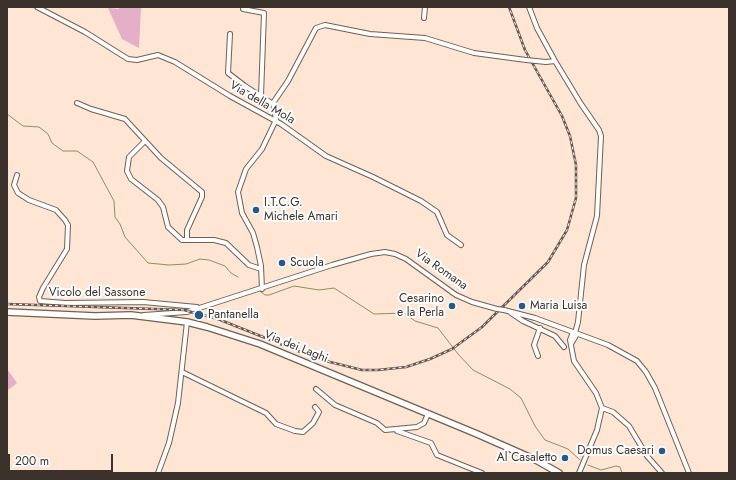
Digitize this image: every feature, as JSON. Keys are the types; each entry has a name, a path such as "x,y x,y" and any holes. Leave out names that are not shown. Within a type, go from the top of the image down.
{"main road":[{"name":"Via dei Laghi","path":"7,312 95,316 131,315 187,322 254,342 531,457 559,473"}],"street":[{"name":"Via della Mola","path":"37,7 85,32 127,59 135,60 156,55 166,57 230,96 276,121 335,161 373,177 421,201 437,212 447,235 461,245"},
{"path":"424,18 425,7"},
{"path":"529,7 537,28 555,61 577,98 599,130 602,139 597,221 584,265 578,322 571,344 575,363 596,393 602,408 601,417 580,473"},
{"path":"243,9 264,13 261,96"},
{"path":"262,289 261,269 254,235 244,218 238,193 246,169 262,149 276,121 273,104 288,81 314,31 322,25 375,34 425,38 474,53 546,62 555,61"},
{"path":"230,34 228,73 273,104"},
{"path":"77,103 91,109 125,118 164,162 202,193 202,197 186,231 187,240"},
{"path":"145,141 129,157 128,175 134,182 158,200 163,207 168,227 176,236 182,240 212,240 225,242 249,264 261,269"},
{"name":"Vicolo del Sassone","path":"17,175 14,185 18,193 29,200 56,210 68,225 68,246 43,288 39,297 40,301 64,303 143,302 200,308"},
{"name":"Via Romana","path":"131,315 178,313 200,308 362,256 390,252 408,260 456,295 472,302 510,311 575,333 621,350 633,358 642,367 655,388 689,473"},
{"path":"510,311 521,320 555,336 564,347"},
{"path":"159,473 172,430 178,403 187,322"},
{"path":"538,356 534,346 540,328"},
{"path":"182,372 266,413 276,424 295,431 303,432 313,423 319,412 315,407"},
{"path":"316,389 335,405 377,423 385,430 418,427 424,423 428,414"},
{"path":"602,408 613,412 629,426 648,456 662,473"},
{"path":"395,430 427,442 433,446 437,455 482,473"}],"shaded area":[{"path":"119,7 141,7 139,48 122,39 108,8 119,9"},
{"path":"7,369 17,383 8,390 7,389"}],"waterway":[{"path":"7,114 23,126 39,127 48,134 52,143 63,151 77,151 93,162 114,201 115,217 120,224 125,237 148,263 169,265 186,264 200,259 209,260 225,266 231,273 238,277"},
{"path":"261,292 265,295 269,295 294,286 319,290 334,288 374,314 404,313 415,321 438,328 458,354 473,370 510,389 521,398 535,426 545,440 568,449 580,460"},
{"path":"588,465 601,470 616,466 620,467 622,473"},
{"path":"634,473 643,473"}],"railway":[{"path":"7,304 184,310 218,319 318,359 362,370 406,367 430,359 452,349 482,327 548,262 567,230 576,198 576,165 570,136 562,116 525,50 509,7"}],"place":[{"name":"I.T.C.G. Michele Amari","path":"256,210"},
{"name":"Scuola","path":"282,263"},
{"name":"Cesarino e la Perla","path":"452,306"},
{"name":"Maria Luisa","path":"522,306"},
{"name":"Pantanella","path":"199,315"},
{"name":"Domus Caesari","path":"662,451"},
{"name":"Al Casaletto","path":"565,458"}]}
